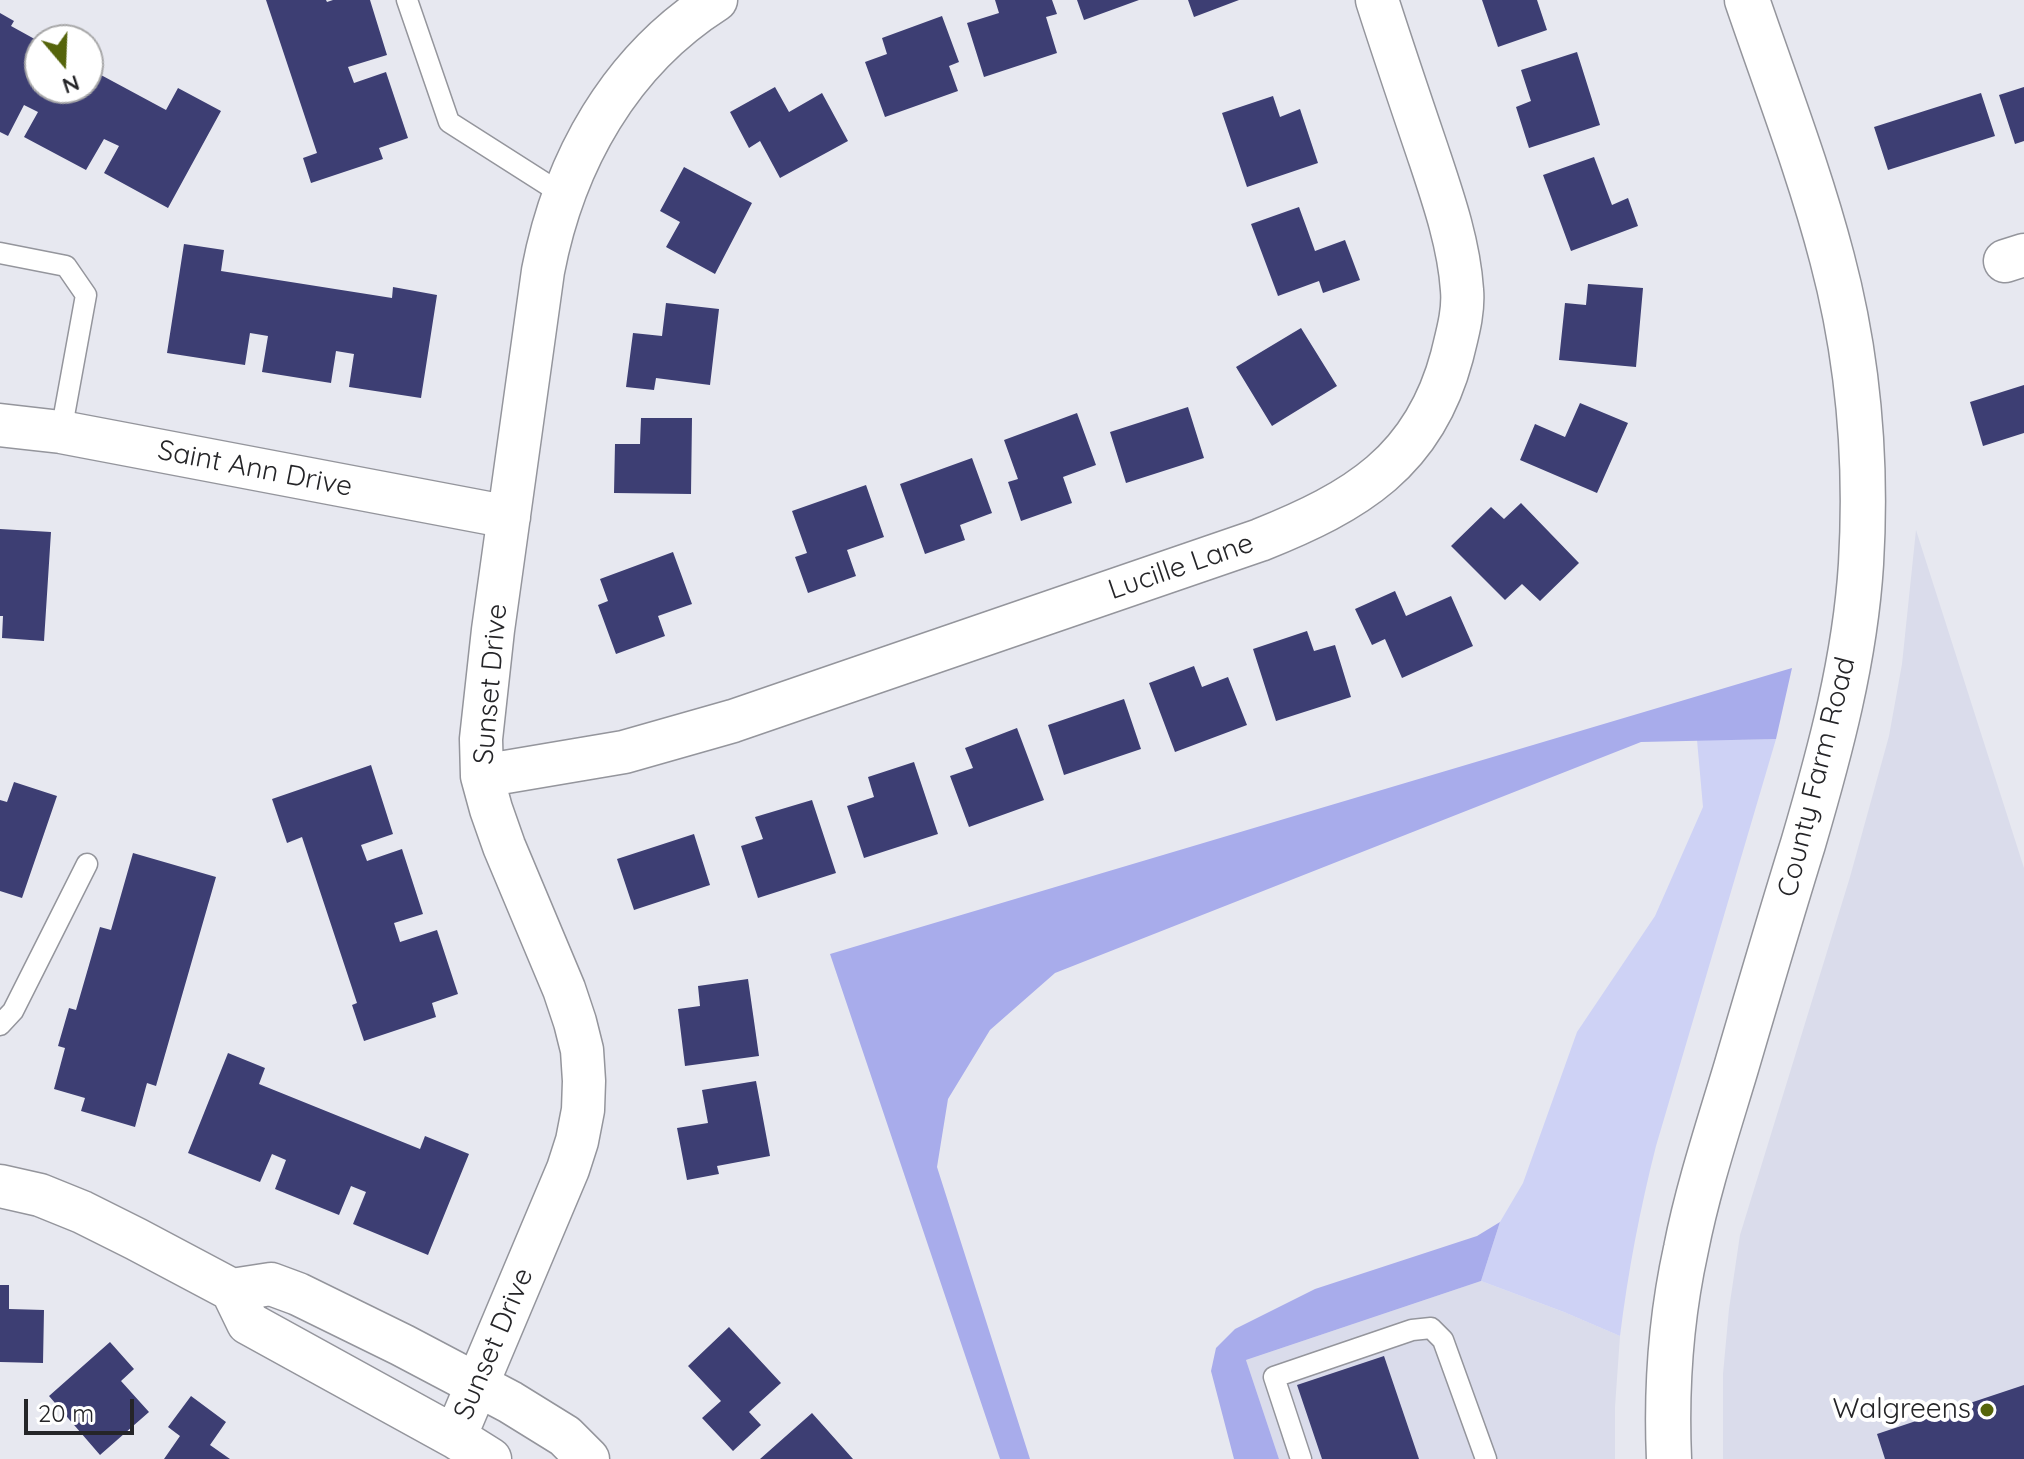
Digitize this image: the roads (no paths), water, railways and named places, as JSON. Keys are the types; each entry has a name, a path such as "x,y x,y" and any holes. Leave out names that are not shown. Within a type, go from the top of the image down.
{"main road":[{"name":"County Farm Road","path":"1669,1459 1671,1353 1685,1250 1713,1144 1823,777 1851,651 1861,565 1859,421 1856,383 1842,302 1814,198 1747,0"}],"street":[{"name":"Sunset Drive","path":"455,1437 568,1169 583,1110 582,1050 575,1022 504,846 482,776 483,717 543,271 562,194 595,126 634,71 684,22 716,0"},
{"name":"Lucille Lane","path":"482,776 624,752 733,721 1260,540 1308,521 1375,480 1405,449 1435,407 1458,333 1463,293 1440,190 1377,0"},
{"name":"Saint Ann Drive","path":"0,425 61,432 509,517"},
{"path":"0,1186 40,1195 82,1212 232,1290 248,1323 490,1459"},
{"path":"232,1290 271,1284 298,1294 510,1402 565,1436 588,1459"}],"lane":[{"path":"407,0 449,122 562,194"},
{"path":"0,253 66,266 86,295 61,432"},
{"path":"0,1025 13,1011 87,864"},
{"path":"1301,1459 1274,1377 1412,1330 1431,1328 1443,1340 1486,1459"}],"place":[{"name":"Walgreens","path":"1987,1410"}]}
